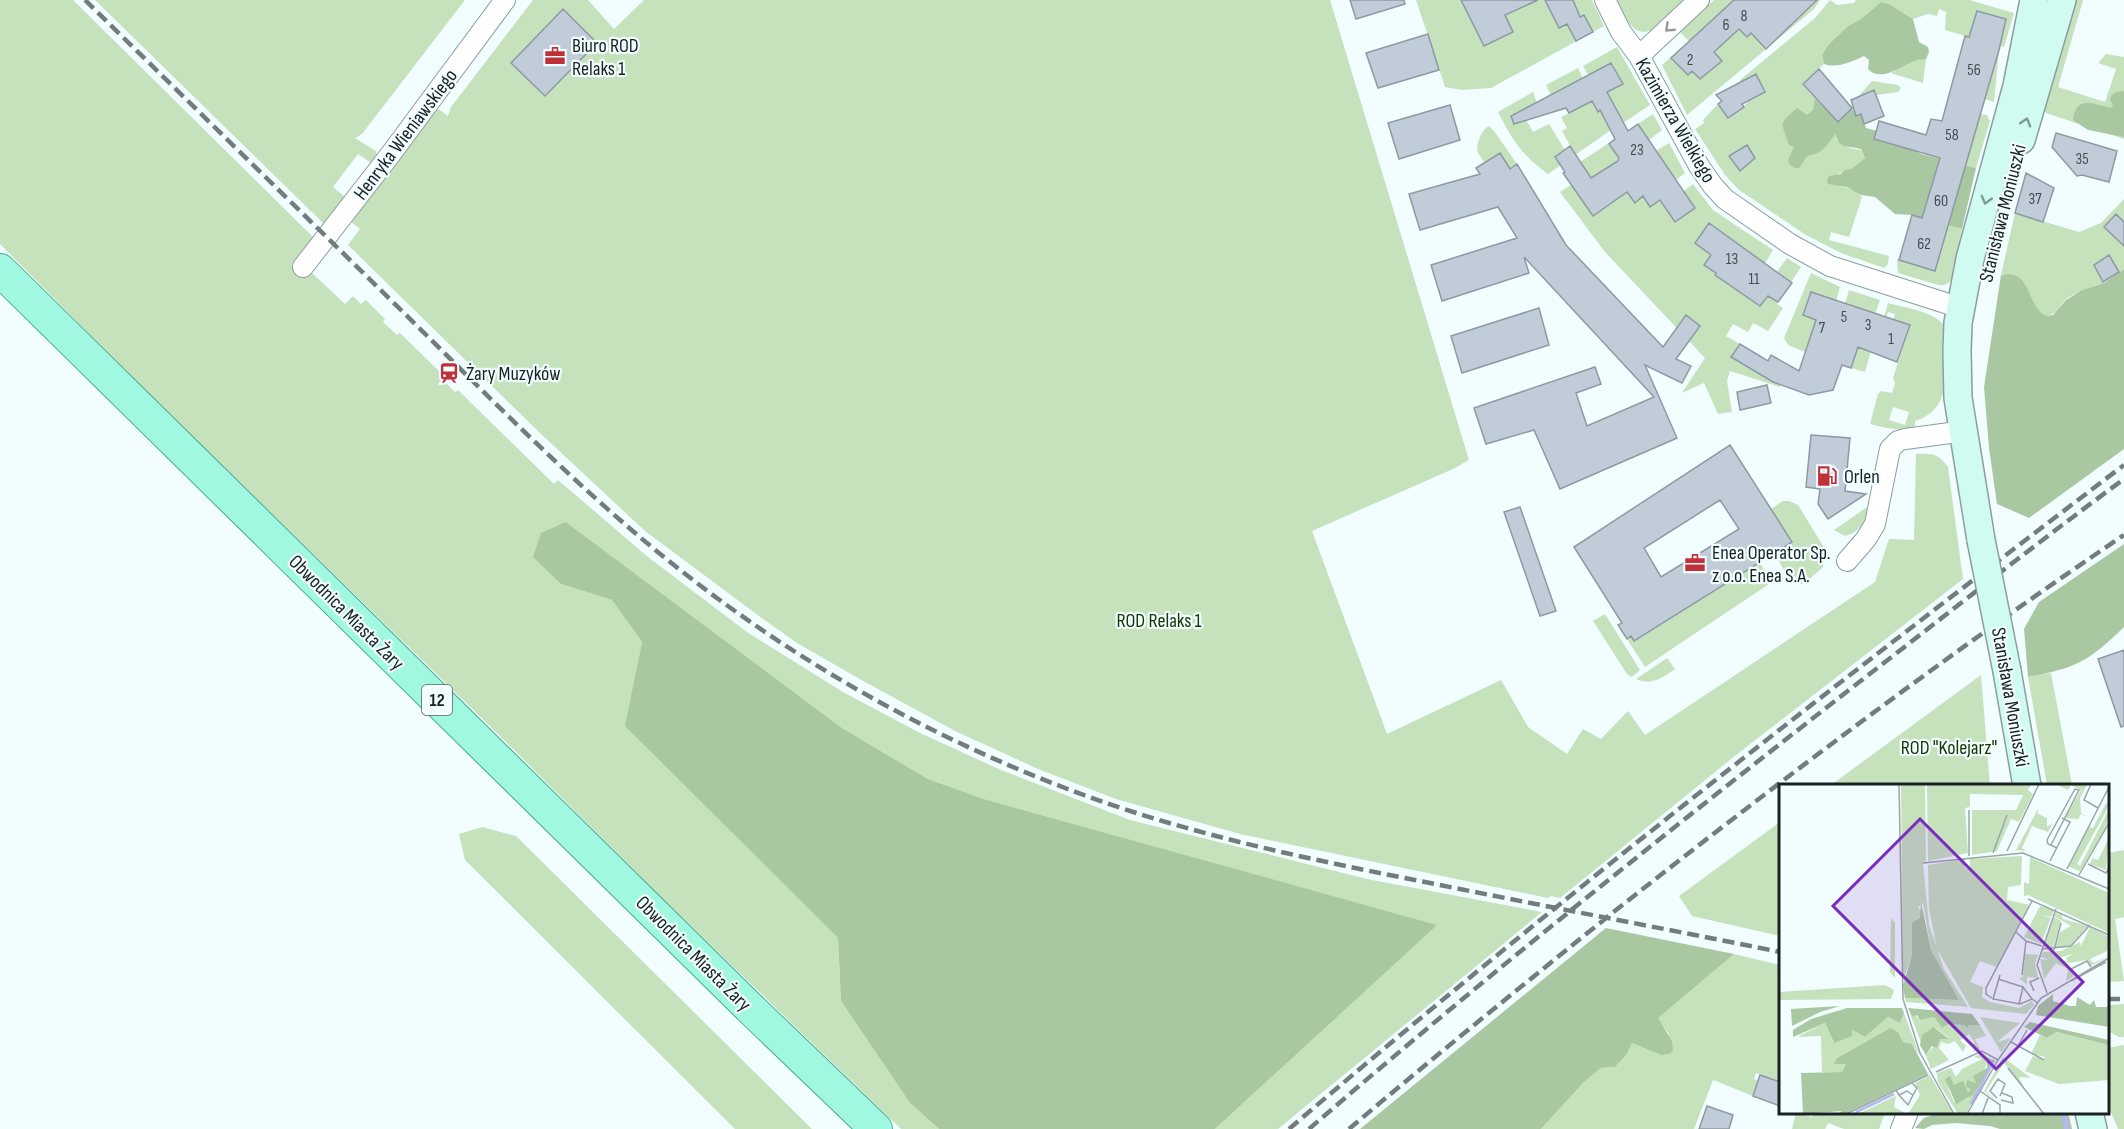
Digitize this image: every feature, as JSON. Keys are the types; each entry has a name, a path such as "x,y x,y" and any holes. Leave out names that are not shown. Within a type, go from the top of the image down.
{"main road":[{"name":"Obwodnica Miasta Żary","path":"0,270 753,1011 876,1129"}],"street":[{"name":"Henryka Wieniawskiego","path":"303,267 390,155 505,0"},
{"name":"Kazimierza Wielkiego","path":"1605,0 1621,32 1639,56 1700,166 1725,199 1790,244 1830,266 1961,308"},
{"path":"1639,56 1699,0"},
{"name":"Stanisława Moniuszki","path":"2027,784 1981,540 1958,398 1957,351 1961,308 1970,258 2017,86 2034,0"},
{"name":"Stanisława Moniuszki","path":"1965,432 1974,330 1989,260 2013,166 2062,0"},
{"path":"1846,561 1866,539 1875,524 1890,449 1898,441 1965,432"},
{"path":"1901,1129 1908,1114"},
{"path":"2089,1114 2093,1129"}],"green space":[{"path":"0,0 73,0 314,238 311,272 345,304 353,296 361,304 366,300 385,319 383,322 397,335 400,333 443,375 441,378 455,392 458,390 554,484 558,480 648,557 747,632 843,692 920,733 1001,770 1130,820 1367,879 1542,912 1278,1129 1215,1129 1436,925 984,799 928,779 842,728 566,522 561,584 612,600 642,642 626,726 838,938 841,1001 910,1103 939,1129 901,1129 660,896 501,737 148,393 0,244"},
{"path":"95,0 465,0 362,134 355,138 376,151 377,155 371,163 358,154 333,187 345,197 324,224"},
{"name":"ROD Relaks 1","path":"533,0 588,0 614,29 644,0 1330,0 1469,460 1312,531 1387,734 1501,680 1528,727 1567,754 1583,729 1601,739 1628,711 1645,735 1875,582 1889,539 1914,540 1916,454 1935,455 1948,467 1963,579 1736,755 1560,898 1551,896 1548,898 1240,834 1116,799 1038,769 957,732 797,643 645,531 541,434 348,245 360,229 350,221 434,109 448,116 451,107"},
{"path":"1416,0 1592,0 1604,26 1491,88 1462,90 1445,87"},
{"path":"1617,0 1683,0 1651,30 1644,32 1634,28"},
{"path":"1714,0 1820,0 1814,9 1687,115 1662,65 1689,41 1680,32"},
{"path":"1830,0 1837,5 1854,3 1856,0 1969,0 2014,13 2004,47 1945,30 1946,12 1939,9 1937,16 1928,14 1913,19 1889,4 1881,2 1861,19 1848,26 1828,45 1822,55 1824,64 1802,84 1838,122 1836,140 1850,148 1861,150 1865,158 1851,169 1838,174 1840,186 1855,190 1862,197 1849,237 1831,232 1829,240 1889,256 1888,264 1884,268 1841,253 1806,235 1739,190 1725,175 1695,129 1704,123 1703,120 1718,104 1744,107 1749,100 1765,92 1756,74 1740,82 1740,80 1815,18"},
{"path":"2077,0 2083,0 2058,87 2105,102 2116,69 2098,63 2106,54 2124,57 2124,139 2046,113 2044,109"},
{"path":"1881,2 1889,4 1913,19 1919,42 1928,47 1929,52 1926,59 1915,60 1884,74 1873,73 1868,69 1869,60 1864,56 1839,65 1824,64 1822,55 1828,45 1848,26 1861,19"},
{"path":"1617,47 1650,105 1617,127 1613,104 1607,92 1623,84 1612,63 1588,75 1583,66"},
{"path":"1999,50 1994,102 1985,99"},
{"path":"1926,59 1923,83 1891,73 1915,60"},
{"path":"1578,68 1583,78 1551,95 1546,85"},
{"path":"1872,81 1898,85 1901,88 1898,92 1876,95 1874,91 1857,98"},
{"path":"2124,91 2124,137 2088,130 2073,120 2081,104 2091,103 2111,108 2112,95"},
{"path":"1533,92 1537,103 1522,112 1533,132 1549,124 1565,150 1561,165 1548,174 1518,146 1498,112"},
{"path":"1815,99 1838,121 1852,108 1856,115 1861,114 1866,128 1877,131 1921,154 1976,168 1962,229 1912,215 1895,214 1875,197 1861,195 1847,187 1828,184 1829,176 1851,169 1865,158 1861,149 1841,144 1836,133 1821,151 1807,156 1799,168 1790,165 1788,160 1794,147 1789,145 1782,125 1797,108 1807,115 1813,110"},
{"path":"1592,101 1611,130 1575,155 1562,131 1567,128 1561,117"},
{"path":"1653,114 1662,130 1649,140 1656,151 1669,143 1685,173 1676,180 1684,191 1693,184 1713,210 1773,250 1765,263 1777,272 1787,258 1801,267 1777,304 1783,308 1768,331 1753,323 1748,332 1733,324 1726,336 1740,344 1732,358 1757,373 1762,371 1785,376 1780,387 1730,371 1727,381 1732,412 1718,414 1704,383 1682,393 1705,358 1605,252 1560,192 1588,174 1580,162"},
{"path":"1980,114 1987,115 1990,121 1976,168 1965,165"},
{"path":"1489,126 1517,164 1510,169 1500,153 1484,162 1477,151 1480,137"},
{"path":"2124,199 2124,269 2119,272 2109,255 2094,265 2104,283 2070,296 2048,316 2039,311 2004,274 2001,275 2015,213 2079,232 2101,223"},
{"path":"1948,225 1962,229 1952,279 1949,282 1938,285 1898,273 1897,259 1935,270"},
{"path":"2124,269 2124,449 2029,518 1997,504 1984,387 2001,275 2012,274 2019,277 2036,306 2048,316 2053,315 2066,300 2082,290 2104,283"},
{"path":"1811,273 1840,287 1836,301 1811,293 1803,315 1819,321 1805,352 1788,345 1784,338"},
{"path":"1849,290 1880,300 1875,314 1845,304"},
{"path":"1888,303 1928,314 1946,328 1943,395 1934,410 1915,421 1915,427 1898,429 1870,424 1878,394 1881,391 1892,393 1895,383 1893,378 1910,326 1893,320 1895,314 1888,312 1886,318 1884,317","holes":["1893,407 1909,412 1905,425 1889,420"]},
{"path":"1824,336 1871,351 1865,372 1840,365"},
{"path":"1783,501 1798,505 1825,549 1823,567 1804,584 1790,578 1774,553 1792,542 1771,509"},
{"path":"1870,505 1865,520 1855,532 1845,536 1834,530"},
{"path":"566,522 842,728 928,779 984,799 1437,925 1215,1129 939,1129 910,1103 841,1001 838,938 625,726 642,642 612,600 561,584 533,557 541,533"},
{"path":"2124,544 2124,627 2101,648 2081,661 2059,670 2028,677 2024,629 2039,602"},
{"path":"1760,563 1772,582 1645,667 1627,639 1631,636 1635,641"},
{"path":"1605,614 1640,670 1632,677 1627,674 1593,621"},
{"path":"1667,658 1675,669 1652,681 1636,679"},
{"path":"2051,673 2072,784 2047,784 2028,677"},
{"name":"ROD \"Kolejarz\"","path":"1981,675 1990,784 1832,784"},
{"path":"1779,823 1779,936 1692,916 1679,896"},
{"path":"482,827 516,836 812,1129 735,1129 465,860 459,834"},
{"path":"2124,850 2124,917 2115,919 2124,981 2109,982 2109,853"},
{"path":"1606,928 1734,954 1658,1018 1672,1041 1673,1050 1670,1054 1661,1055 1632,1043 1627,1054 1615,1067 1601,1068 1584,1082 1541,1129 1360,1129"},
{"path":"1734,954 1779,965 1779,1082 1756,1073 1754,1079 1758,1080 1753,1096 1713,1080 1694,1129 1541,1129 1584,1082 1601,1068 1615,1067 1627,1054 1632,1043 1661,1055 1669,1034 1657,1018"},
{"path":"2124,1004 2124,1037 2109,1032 2109,1005"},
{"path":"2124,1045 2124,1129 2118,1129 2109,1107 2109,1048"},
{"path":"1796,1114 1812,1117 1814,1114 1885,1114 1879,1129 1844,1129 1828,1123 1825,1129 1792,1129"},
{"path":"1934,1114 2068,1114 2072,1129 2000,1129 1956,1123 1932,1125 1924,1129 1915,1128 1924,1118"}],"building":[{"path":"1350,0 1404,0 1405,4 1356,19"},
{"path":"1461,0 1538,0 1505,15 1513,32 1484,46"},
{"path":"1545,0 1573,0 1580,17 1584,15 1593,32 1576,41 1567,24 1559,28"},
{"path":"1734,0 1817,0 1766,49 1751,33 1747,37 1739,29 1714,52 1722,61 1700,79 1692,71 1688,75 1671,58"},
{"path":"563,9 597,43 545,96 511,63"},
{"path":"1977,11 2006,19 1935,271 1899,260 1912,215 1922,218 1940,158 1874,139 1879,121 1926,135 1931,119 1942,121 1965,36 1969,37"},
{"path":"1428,34 1439,70 1378,88 1366,53"},
{"path":"1611,63 1623,84 1607,92 1628,131 1638,124 1695,208 1675,222 1660,200 1650,207 1643,196 1635,203 1627,192 1593,216 1563,173 1565,172 1555,157 1570,146 1591,178 1618,161 1619,158 1609,144 1615,139 1600,110 1598,112 1592,101 1569,113 1566,108 1514,124 1511,116"},
{"path":"1819,69 1852,108 1838,122 1803,84"},
{"path":"1756,74 1765,92 1742,104 1744,107 1728,118 1718,104 1722,101 1716,95"},
{"path":"1874,90 1884,116 1864,124 1861,114 1856,116 1851,100"},
{"path":"1450,105 1460,140 1399,159 1388,123"},
{"path":"2056,133 2117,151 2109,182 2082,175 2077,176 2052,147"},
{"path":"1747,145 1755,158 1740,171 1729,156"},
{"path":"1500,153 1510,169 1517,164 1566,245 1663,347 1686,315 1700,326 1676,359 1691,366 1682,383 1645,365 1677,438 1560,489 1534,430 1486,444 1474,408 1595,367 1601,384 1576,393 1587,426 1654,397 1524,257 1529,273 1442,301 1431,265 1517,238 1498,207 1420,230 1409,194 1480,174 1476,168"},
{"path":"2026,173 2054,188 2043,222 2015,213"},
{"path":"2116,214 2124,222 2124,246 2104,227"},
{"path":"1709,223 1792,283 1778,302 1768,296 1760,306 1704,265 1711,255 1695,243"},
{"path":"2109,255 2119,272 2103,282 2094,265"},
{"path":"1811,292 1910,325 1897,362 1858,347 1851,368 1842,365 1833,390 1809,395 1773,382 1731,357 1740,344 1768,361 1771,355 1799,371 1816,320 1803,315"},
{"path":"1539,308 1549,345 1462,373 1451,336"},
{"path":"1767,385 1771,403 1740,410 1737,392"},
{"path":"1811,435 1850,438 1845,491 1866,494 1828,519 1818,504 1820,489 1806,487"},
{"path":"1730,445 1792,542 1634,641 1631,636 1627,639 1618,625 1622,623 1574,547","holes":["1720,500 1739,529 1661,577 1644,548"]},
{"path":"1520,507 1556,611 1540,616 1504,512"},
{"path":"2124,650 2124,726 2121,727 2098,659"},
{"path":"1760,1075 1779,1082 1779,1106 1753,1096"},
{"path":"1707,1106 1733,1115 1729,1129 1699,1129"}],"waterway":[{"path":"2063,1114 2067,1129"}],"railway":[{"path":"85,0 512,420 627,526 727,606 834,676 890,708 1006,764 1065,788 1198,831 1334,864 1779,952"},
{"path":"1289,1129 1597,874 1912,627 2124,465"},
{"path":"1309,1129 1512,958 1649,847 1990,580 2124,479"},
{"path":"1779,784 1928,672 2124,535"},
{"path":"1349,1129 1611,914 1779,784"},
{"path":"2109,999 2124,999"}],"place":[{"name":"Biuro ROD Relaks 1","path":"555,56"},
{"name":"Żary Muzyków","path":"449,373"},
{"name":"Orlen","path":"1827,476"},
{"name":"Enea Operator Sp. z o.o. Enea S.A.","path":"1695,563"}]}
